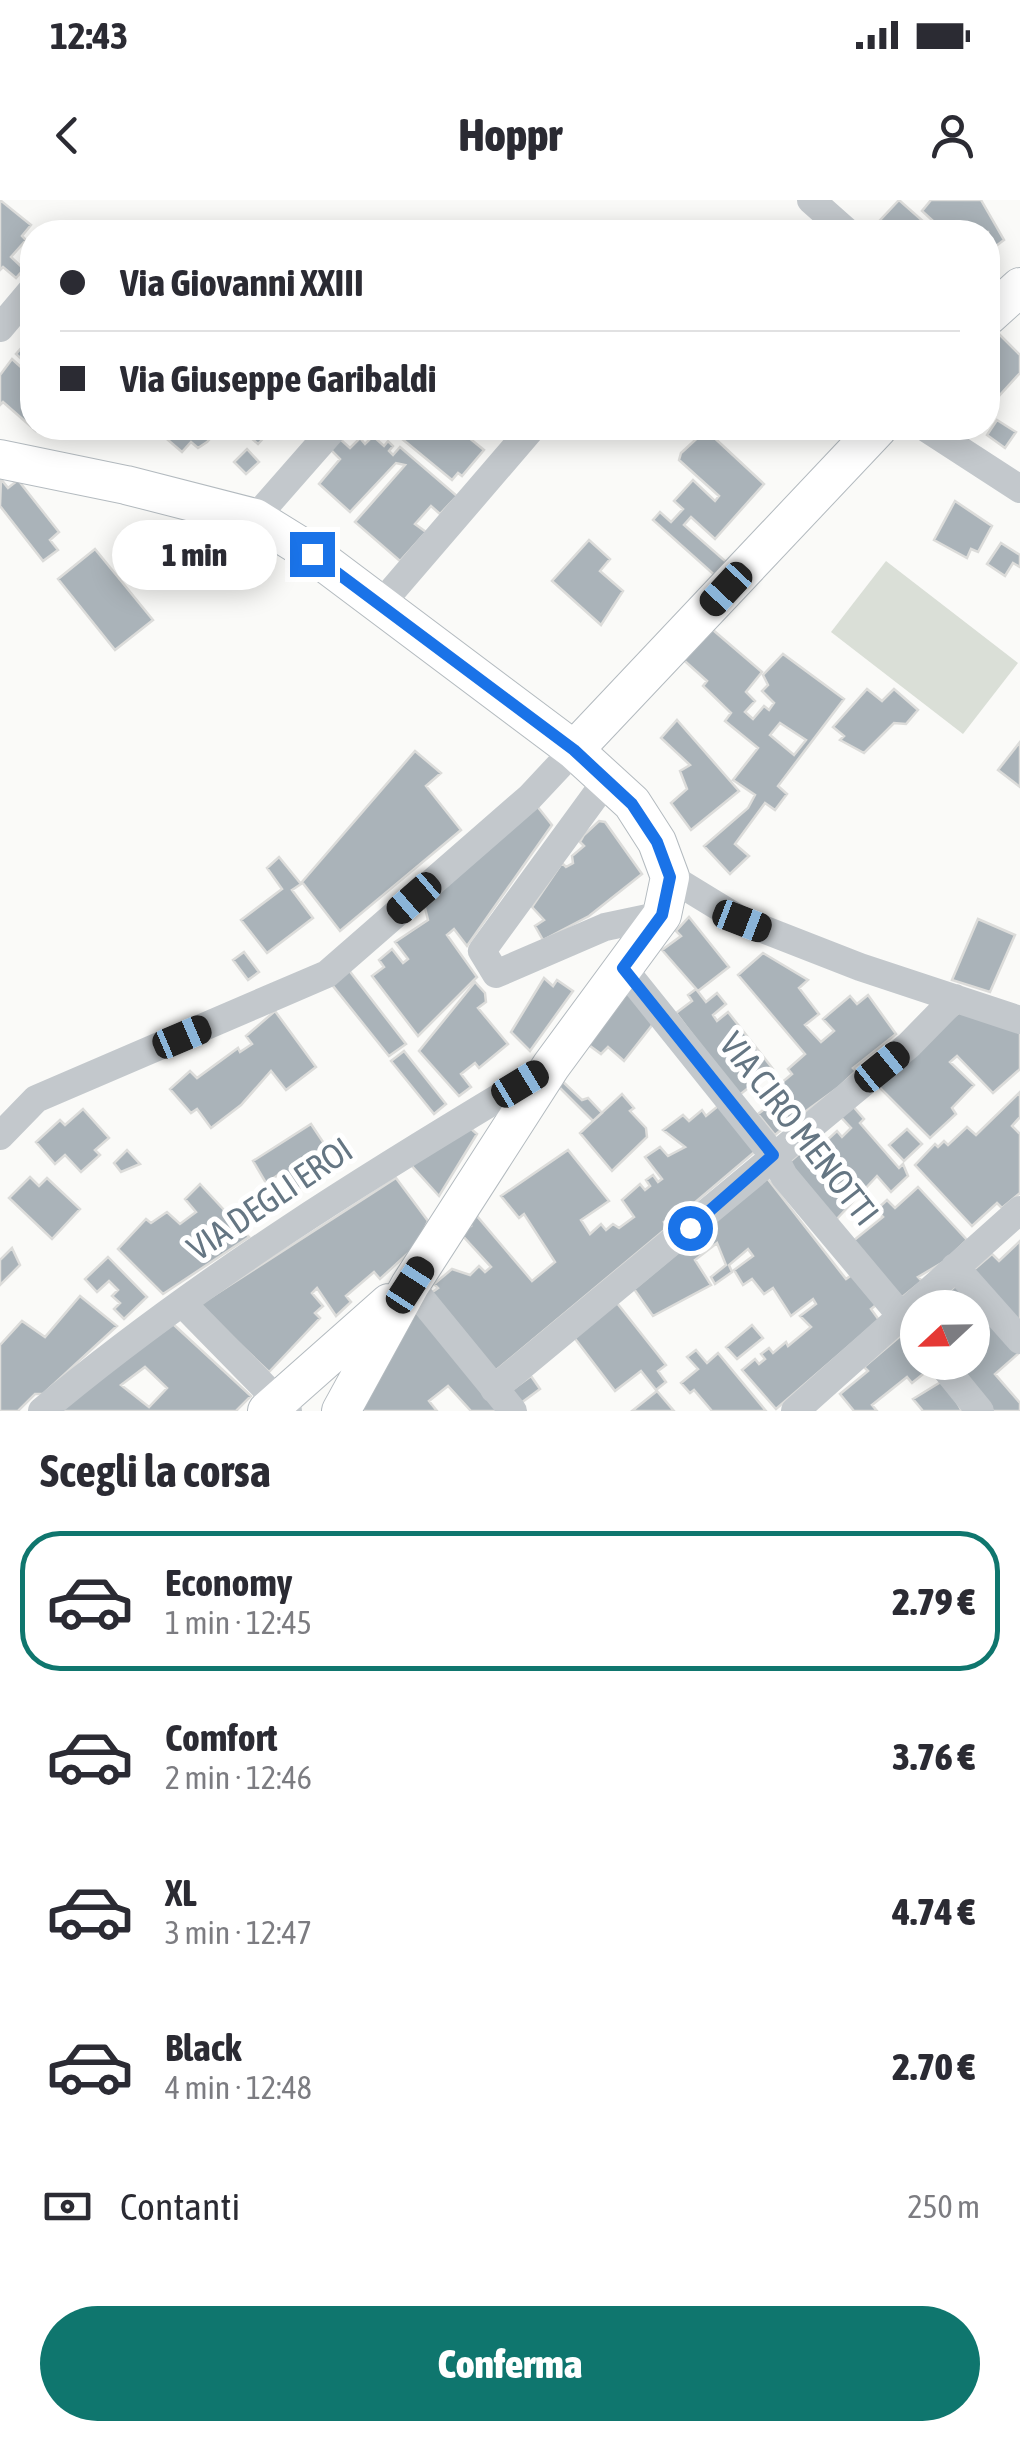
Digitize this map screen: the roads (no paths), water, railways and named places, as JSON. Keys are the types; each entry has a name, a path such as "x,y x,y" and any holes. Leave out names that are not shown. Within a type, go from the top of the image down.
{"street":[{"path":"811,200 834,220"},
{"path":"1000,305 1020,286"},
{"path":"0,328 20,304"},
{"path":"255,518 323,440"},
{"path":"380,605 522,440"},
{"path":"0,1136 36,1100 327,974 530,796 867,440"},
{"path":"945,440 1020,488"},
{"path":"0,459 126,484 255,518 380,605 574,750 632,804 657,842 670,877 662,915 551,1066 410,1285 341,1411"},
{"path":"606,781 482,952 496,974 605,928 662,915"},
{"path":"670,877 742,921 860,967 1020,1020"},
{"name":"VIA CIRO MENOTTI","path":"623,968 773,1155 784,1176 900,1315"},
{"path":"494,1389 909,1045 955,998"},
{"name":"VIA DEGLI EROI","path":"42,1411 182,1303 399,1158 551,1066"},
{"path":"938,1290 955,1268 1020,1210"},
{"path":"955,1268 1020,1340"},
{"path":"410,1285 512,1411"},
{"path":"182,1303 277,1408 410,1285"},
{"path":"795,1411 900,1333"},
{"path":"955,1380 980,1411"}]}
